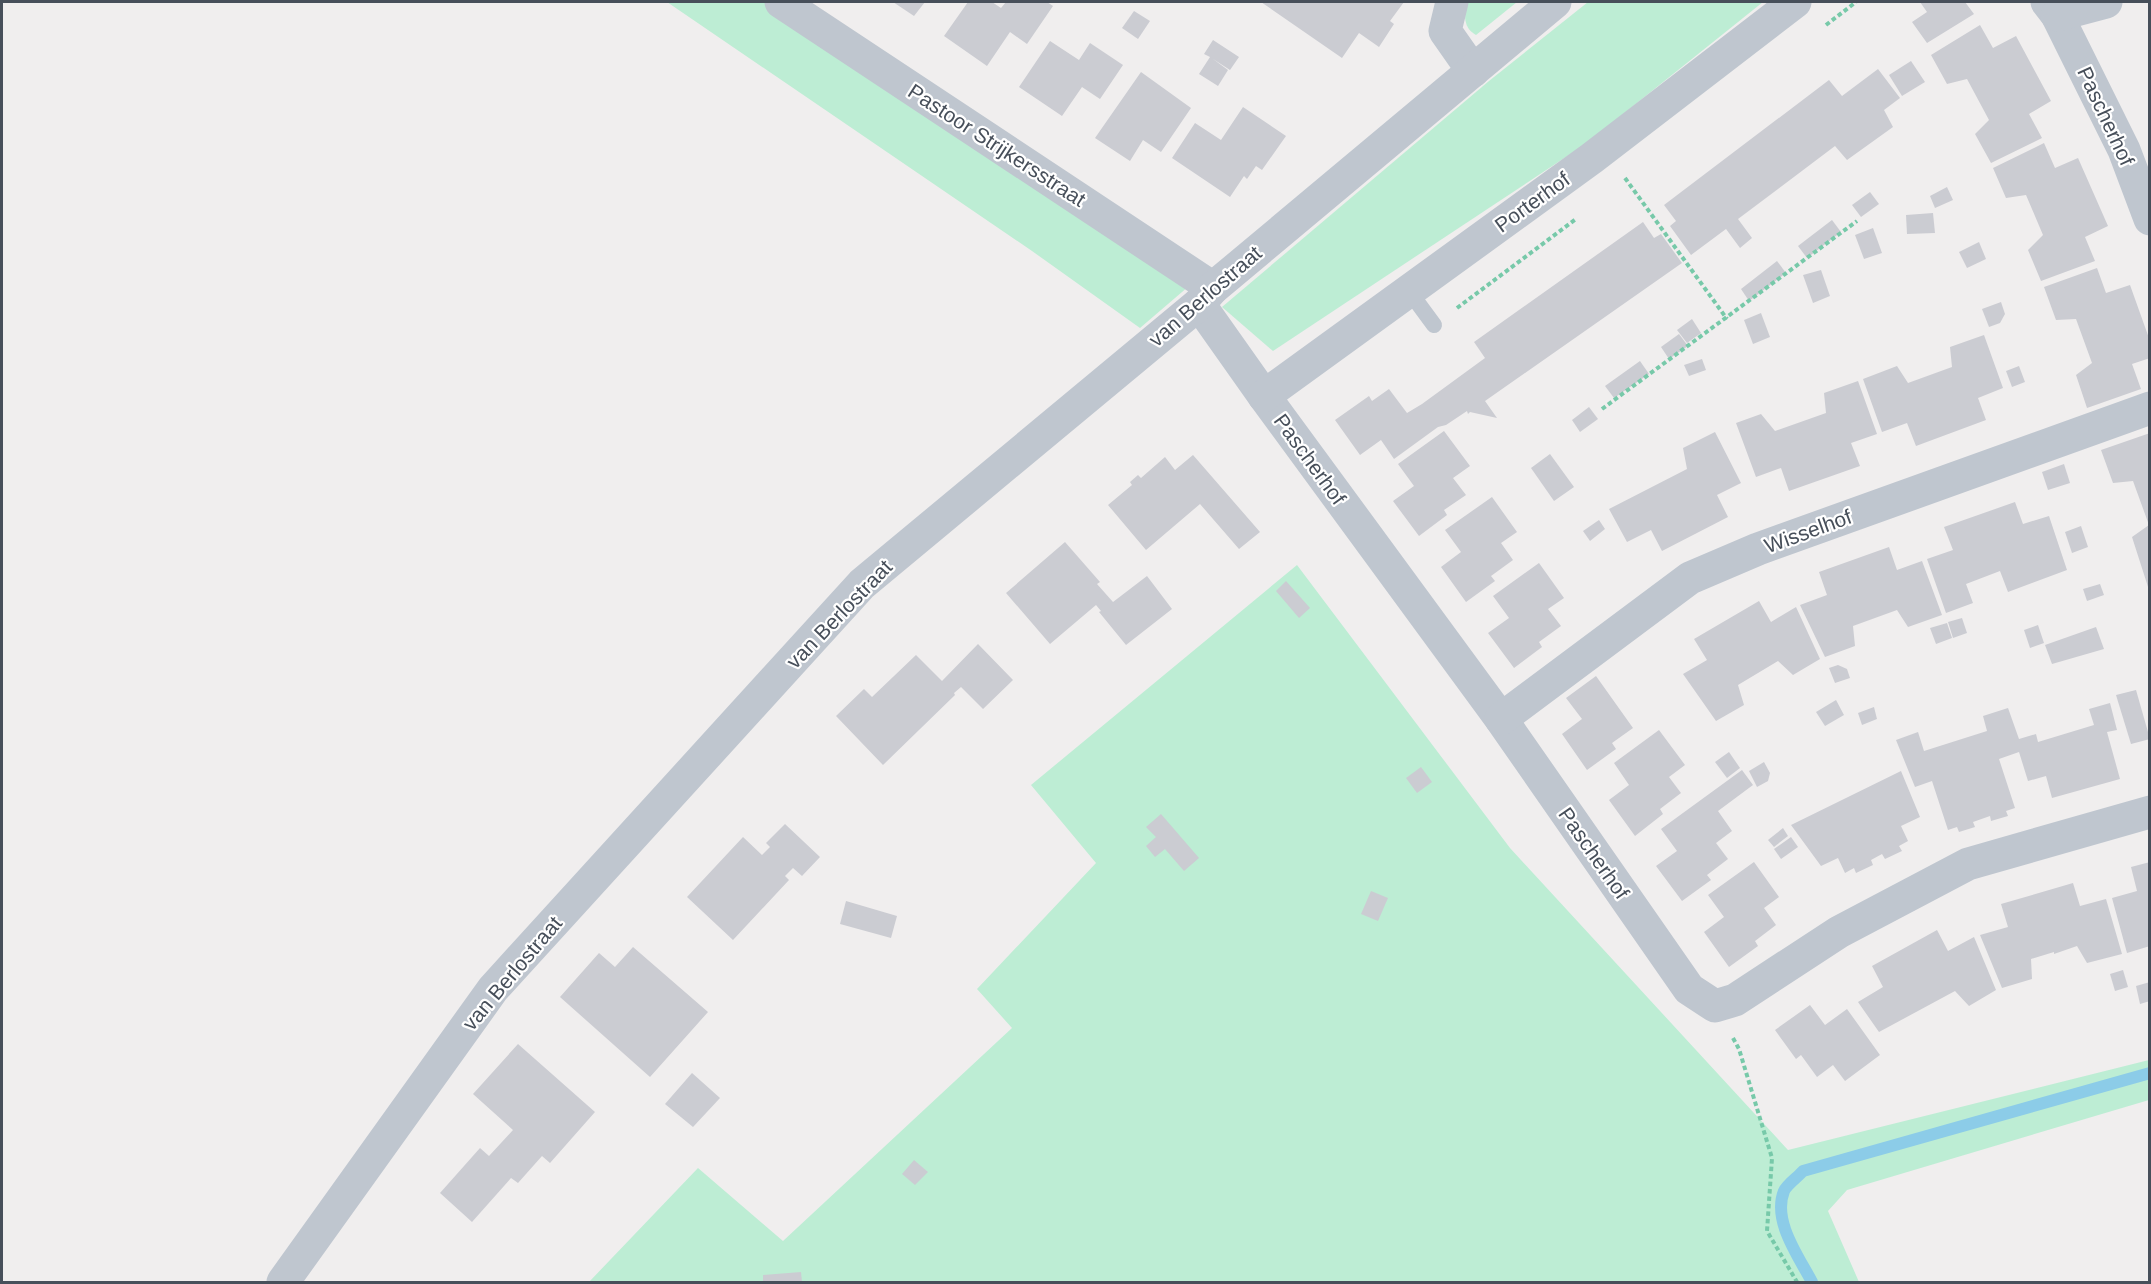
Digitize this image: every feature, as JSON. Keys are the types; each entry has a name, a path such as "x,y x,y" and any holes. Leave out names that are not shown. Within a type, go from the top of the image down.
{"street":[{"path":"1452,2 1445,32 1473,71"},
{"name":"van Berlostraat","path":"283,1282 493,989 862,584 1555,2"},
{"name":"Porterhof","path":"1264,396 1604,149 1795,2"},
{"name":"Pascherhof","path":"2106,2 2052,8 2124,150 2150,219"},
{"name":"Pastoor Strijkersstraat","path":"789,4 1206,296"},
{"name":"Pascherhof","path":"1206,296 1264,396 1501,719 1689,989 1715,1006"},
{"name":"Wisselhof","path":"1501,719 1690,578 1758,549 2150,408"},
{"path":"1715,1006 1735,1000 1839,932 1968,864 2150,812"}],"lane":[{"path":"1409,291 1434,325"}],"path":[{"path":"1604,149 1726,319"},
{"path":"1602,409 1857,221"},
{"path":"1715,1006 1739,1049 1772,1158 1767,1231 1797,1282"}],"green space":[{"path":"667,2 767,2 1189,286 1140,328 1032,251"},
{"path":"1467,2 1517,2 1476,35 1467,25 1465,12"},
{"path":"1588,2 1763,2 1587,143 1273,351 1222,307 1489,81"},
{"path":"1297,565 1510,848 1788,1150 2149,1060 2149,1100 1847,1190 1828,1211 1859,1282 589,1282 698,1168 783,1241 1012,1028 977,989 1096,863 1031,785"}],"building":[{"path":"893,2 925,2 914,16"},
{"path":"968,2 992,2 1001,8 1006,2 1047,2 1053,6 1027,44 1010,32 987,66 944,36"},
{"path":"1261,2 1404,2 1390,21 1394,24 1379,47 1359,33 1342,58"},
{"path":"1920,2 1965,2 1974,14 1927,43 1912,22 1927,12"},
{"path":"1134,11 1150,21 1138,39 1122,28"},
{"path":"1980,25 1993,48 2016,36 2051,101 2029,114 2042,138 1991,163 1975,134 1989,120 1967,79 1947,84 1931,55"},
{"path":"1213,40 1239,57 1230,70 1213,59 1228,70 1218,86 1199,74 1210,57 1204,54"},
{"path":"1050,41 1079,60 1090,43 1123,65 1100,99 1082,87 1062,116 1019,87"},
{"path":"1911,61 1925,82 1902,96 1889,75"},
{"path":"1878,69 1900,98 1884,110 1893,127 1847,160 1835,146 1738,219 1752,238 1740,248 1726,229 1691,255 1670,226 1676,221 1664,205 1829,80 1842,96"},
{"path":"1141,72 1191,108 1161,152 1143,140 1130,161 1095,138"},
{"path":"1243,107 1286,136 1262,170 1256,166 1247,179 1244,176 1230,197 1172,158 1195,123 1221,140"},
{"path":"2044,143 2055,168 2078,158 2108,226 2085,237 2095,261 2041,281 2028,250 2043,235 2026,195 2006,198 1993,168"},
{"path":"1947,187 1953,200 1935,208 1930,196"},
{"path":"1870,192 1879,204 1861,217 1852,205"},
{"path":"1933,213 1935,233 1907,234 1906,215"},
{"path":"1832,220 1841,232 1807,258 1798,246"},
{"path":"1643,222 1654,238 1661,234 1682,263 1485,401 1497,418 1470,412 1468,414 1467,411 1446,425 1438,427 1394,459 1381,440 1360,455 1335,420 1369,396 1372,401 1389,389 1407,413 1422,404 1485,358 1474,342"},
{"path":"1873,228 1882,253 1864,259 1855,235"},
{"path":"1979,242 1986,259 1967,268 1959,252"},
{"path":"1777,261 1786,273 1749,301 1741,289"},
{"path":"2097,268 2106,293 2130,285 2150,341 2150,358 2132,364 2141,389 2087,408 2076,375 2092,363 2076,319 2056,320 2044,287"},
{"path":"1821,270 1830,296 1813,303 1803,275"},
{"path":"2001,302 2005,314 2000,323 1989,327 1982,309"},
{"path":"1761,313 1770,337 1753,344 1744,320"},
{"path":"1692,319 1701,333 1687,343 1677,330"},
{"path":"1679,334 1688,346 1669,359 1661,347"},
{"path":"1984,335 2003,388 1978,398 1986,420 1916,446 1907,423 1882,432 1863,379 1897,366 1908,383 1952,367 1950,347"},
{"path":"1702,359 1706,370 1689,376 1684,365"},
{"path":"1640,361 1649,374 1614,398 1605,386"},
{"path":"2019,366 2025,382 2012,387 2006,371"},
{"path":"1858,381 1877,434 1851,443 1860,466 1789,491 1781,468 1756,477 1736,423 1761,414 1775,431 1826,413 1824,393"},
{"path":"1589,407 1598,419 1580,432 1572,420"},
{"path":"1444,431 1470,466 1453,478 1466,495 1444,510 1447,515 1419,536 1393,501 1414,486 1398,464"},
{"path":"1715,432 1741,483 1717,495 1728,517 1662,551 1651,530 1627,542 1609,509 1687,469 1683,448"},
{"path":"2150,433 2149,590 2132,537 2149,525 2133,481 2113,483 2101,450"},
{"path":"1550,454 1574,487 1554,501 1531,468"},
{"path":"1193,455 1260,532 1239,549 1200,504 1146,550 1108,505 1132,485 1130,482 1138,475 1141,478 1165,457 1175,470"},
{"path":"2064,464 2070,483 2048,490 2042,472"},
{"path":"1492,497 1517,532 1501,543 1513,560 1491,576 1495,581 1466,602 1441,567 1461,552 1445,530"},
{"path":"2015,502 2023,524 2049,516 2067,570 2008,592 2000,571 1966,584 1973,603 1946,613 1927,559 1953,550 1944,527"},
{"path":"1599,520 1605,529 1590,541 1583,531"},
{"path":"2081,526 2088,547 2072,553 2065,532"},
{"path":"1065,542 1100,582 1097,584 1113,602 1147,576 1172,609 1126,645 1096,605 1050,644 1006,593"},
{"path":"1889,547 1897,570 1922,561 1942,615 1908,627 1897,610 1853,626 1855,646 1825,657 1800,605 1827,595 1819,572"},
{"path":"1539,563 1564,598 1548,609 1561,626 1539,642 1542,647 1514,668 1488,633 1509,618 1493,596"},
{"path":"1286,581 1310,608 1299,618 1276,591"},
{"path":"2100,584 2104,595 2087,601 2083,589"},
{"path":"1759,601 1771,622 1796,607 1820,659 1793,675 1778,661 1738,685 1744,705 1716,721 1683,674 1707,660 1694,639"},
{"path":"1962,618 1967,633 1953,638 1948,622"},
{"path":"1947,623 1952,638 1936,644 1930,628"},
{"path":"2038,625 2044,643 2030,648 2024,630"},
{"path":"2096,627 2104,649 2052,664 2045,645"},
{"path":"978,644 1013,680 983,709 961,687 883,765 836,716 864,689 872,697 916,655 942,681"},
{"path":"1838,665 1847,669 1850,678 1835,683 1829,668"},
{"path":"1596,676 1633,728 1612,743 1616,749 1587,770 1562,734 1582,719 1566,698"},
{"path":"2136,690 2150,739 2131,744 2116,695"},
{"path":"1836,700 1844,715 1825,726 1816,712"},
{"path":"2110,703 2117,730 2107,732 2120,779 2052,798 2046,776 2028,781 2019,752 1999,759 2015,808 2006,811 2008,816 1991,821 1990,816 1973,822 1975,827 1959,832 1957,827 1948,830 1932,781 1915,787 1896,740 1918,732 1924,751 1987,731 1983,716 2008,708 2019,739 2036,734 2038,742 2094,725 2089,709"},
{"path":"1874,707 1877,719 1862,725 1858,713"},
{"path":"1659,730 1685,765 1669,777 1681,793 1660,809 1663,814 1635,836 1609,800 1629,785 1614,763"},
{"path":"1729,752 1740,768 1727,778 1715,762"},
{"path":"1764,762 1770,773 1768,781 1757,787 1749,771"},
{"path":"1421,767 1432,782 1417,793 1406,778"},
{"path":"1742,770 1753,785 1718,811 1732,831 1716,843 1728,859 1707,875 1711,880 1682,901 1656,866 1677,851 1661,829"},
{"path":"1901,771 1920,817 1901,826 1908,841 1899,846 1902,851 1885,859 1882,854 1871,860 1873,865 1856,873 1854,868 1845,873 1838,858 1821,866 1791,825"},
{"path":"1161,814 1199,858 1184,871 1165,849 1155,857 1146,846 1156,837 1146,827"},
{"path":"785,824 820,857 802,876 793,868 785,876 789,880 733,940 687,897 743,837 762,855 770,847 766,843"},
{"path":"1783,828 1788,836 1774,847 1768,840"},
{"path":"1791,837 1798,847 1781,859 1774,849"},
{"path":"1754,862 1779,897 1764,908 1776,925 1755,941 1758,946 1729,967 1704,932 1724,917 1708,895"},
{"path":"2150,862 2150,946 2127,953 2112,898 2137,891 2131,867"},
{"path":"2073,883 2080,906 2106,899 2122,954 2087,963 2077,946 2054,954 2054,952 2031,959 2032,979 2002,988 1980,935 2008,927 2001,904"},
{"path":"1371,891 1388,898 1378,921 1361,914"},
{"path":"846,901 897,916 891,938 840,924"},
{"path":"1937,930 1948,951 1974,937 1996,990 1969,1006 1955,991 1879,1032 1858,1002 1883,987 1872,966"},
{"path":"633,947 708,1012 650,1077 560,997 599,953 615,967"},
{"path":"2123,970 2128,987 2115,991 2110,974"},
{"path":"2150,982 2150,1001 2140,1004 2136,986"},
{"path":"1810,1005 1825,1025 1847,1009 1880,1055 1845,1081 1833,1065 1817,1077 1801,1055 1796,1059 1775,1030"},
{"path":"518,1044 595,1112 550,1163 542,1156 518,1183 511,1178 472,1222 440,1193 480,1148 489,1156 513,1130 473,1094"},
{"path":"692,1073 720,1098 693,1127 665,1104"},
{"path":"914,1160 928,1172 915,1185 902,1174"},
{"path":"801,1272 802,1282 763,1282 763,1275"}],"waterway":[{"path":"1812,1282 1794,1250 1781,1214 1784,1191 1803,1171 2150,1073"}]}
